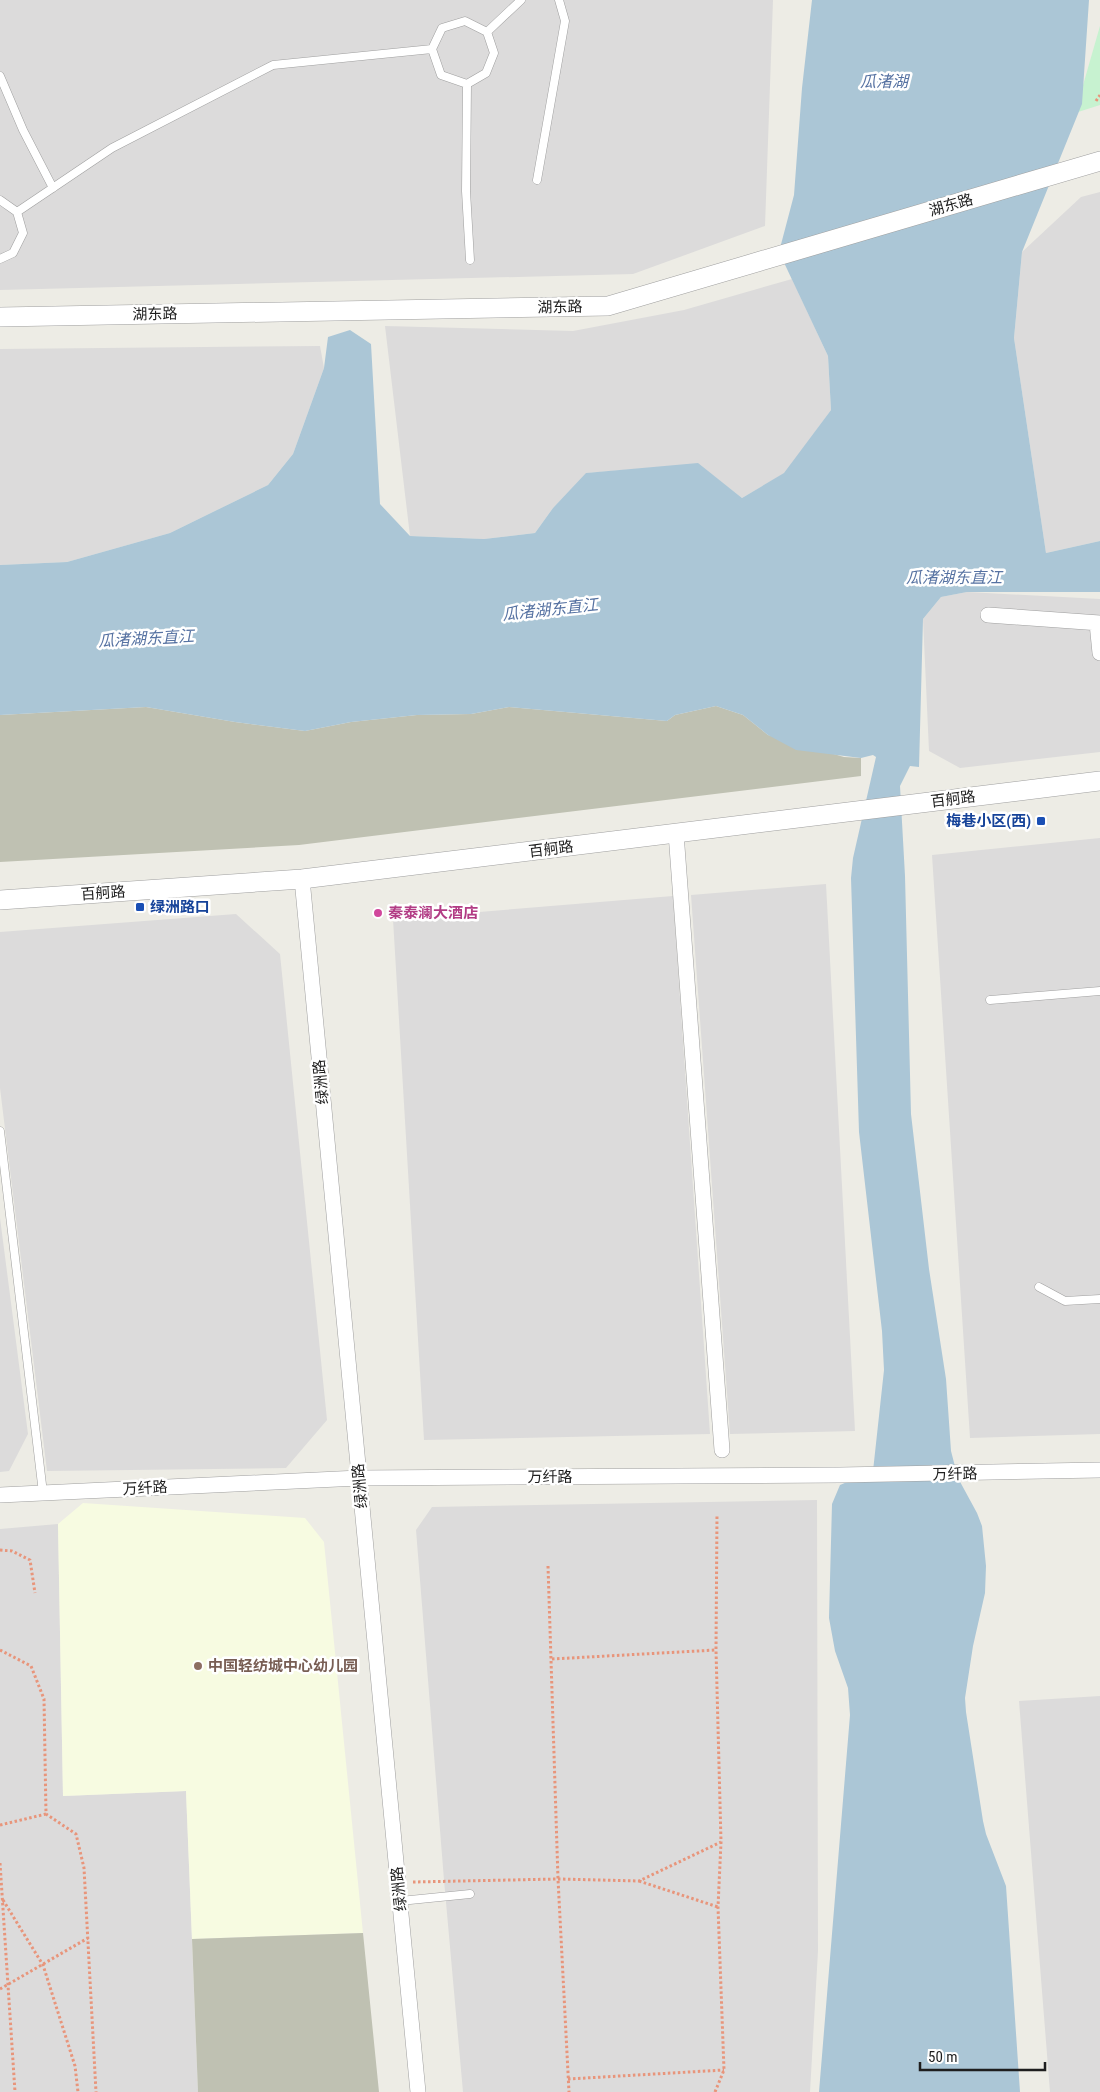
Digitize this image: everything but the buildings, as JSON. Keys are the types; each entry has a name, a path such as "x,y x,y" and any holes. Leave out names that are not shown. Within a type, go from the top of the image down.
{"street":[{"name":"湖东路","path":"0,317 608,306 1100,162"},
{"path":"988,615 1099,623 1100,652"},
{"name":"百舸路","path":"0,900 302,879 1100,781"},
{"path":"676,833 722,1450"},
{"name":"绿洲路","path":"302,879 418,2092"},
{"name":"万纤路","path":"0,1495 359,1478 982,1474 1100,1470"}],"lane":[{"path":"487,32 522,0"},
{"path":"537,180 565,21 559,0"},
{"path":"466,21 487,32 494,53 486,73 467,84 441,75 432,49 442,28 466,21"},
{"path":"17,212 112,148 273,65 432,49"},
{"path":"0,76 23,130 53,188"},
{"path":"467,84 466,191 470,260"},
{"path":"0,200 17,212 23,233 13,253 0,259"},
{"path":"990,1000 1100,991"},
{"path":"0,1131 43,1493"},
{"path":"1039,1286 1065,1301 1100,1299"},
{"path":"400,1901 470,1894"}],"path":[{"path":"1096,101 1100,94"},
{"path":"715,2092 724,2070 718,1907 721,1842 716,1650 717,1514"},
{"path":"0,1550 12,1551 30,1560 35,1593"},
{"path":"548,1566 558,1879 569,2092"},
{"path":"0,1650 31,1666 44,1699 46,1814"},
{"path":"552,1659 716,1650"},
{"path":"0,1825 46,1814 76,1834 84,1868 96,2092"},
{"path":"639,1881 721,1842"},
{"path":"0,1863 15,2092"},
{"path":"398,1883 444,1880 558,1879 639,1881 718,1907"},
{"path":"2,1900 43,1965 74,2066 78,2092"},
{"path":"0,1989 88,1938"},
{"path":"568,2079 724,2070"}],"shaded area":[{"path":"0,0 773,0 765,226 633,274 0,290"},
{"path":"1100,192 1100,541 1046,553 1014,338 1022,252 1081,197"},
{"path":"792,279 828,356 831,410 785,473 742,498 698,464 587,473 553,508 535,533 484,539 410,536 385,326 573,331 684,310"},
{"path":"320,346 324,368 293,454 268,485 170,533 67,562 0,565 0,349"},
{"path":"967,592 1100,599 1100,752 960,768 929,751 923,619 941,597"},
{"path":"716,706 743,715 768,735 844,757 861,758 861,776 299,845 0,862 0,715 146,707 235,722 305,731 351,722 417,715 471,714 509,707 667,721 675,715"},
{"path":"1100,838 1100,1434 970,1438 932,855"},
{"path":"826,884 855,1431 730,1434 691,895"},
{"path":"673,896 710,1434 424,1440 393,919"},
{"path":"236,914 280,954 327,1420 286,1468 47,1471 0,1088 0,932"},
{"path":"0,1218 28,1434 9,1471 0,1472"},
{"path":"817,1500 818,1951 810,2092 463,2092 416,1530 432,1507"},
{"name":"中国轻纺城中心幼儿园","path":"83,1503 305,1518 324,1542 363,1933 192,1939 186,1791 63,1796 58,1524"},
{"path":"58,1524 63,1796 186,1791 198,2092 0,2092 0,1529"},
{"path":"1100,1696 1100,2092 1050,2092 1019,1701"},
{"path":"363,1933 379,2092 198,2092 192,1939"}],"green space":[{"path":"1100,26 1100,105 1075,113"}],"water":[{"path":"812,0 1089,0 1082,104 1022,252 1014,338 1046,553 1100,541 1100,592 967,592 941,597 923,619 919,767 910,766 900,786 905,876 911,1114 929,1269 946,1379 951,1451 958,1478 982,1526 986,1566 985,1593 973,1646 965,1698 983,1821 986,1834 1006,1886 1020,2092 819,2092 850,1715 848,1688 835,1651 829,1618 832,1504 840,1485 873,1471 884,1370 882,1331 859,1132 851,878 853,858 876,757 873,755 861,758 796,750 768,735 743,715 716,706 675,715 667,721 509,707 471,714 417,715 351,722 305,731 235,722 146,707 0,715 0,565 67,562 170,533 268,485 293,454 324,368 328,337 350,330 371,344 380,504 410,536 484,539 535,533 553,508 586,473 698,463 742,498 784,473 831,410 828,356 779,252 794,195 802,88"}],"place":[{"name":"梅巷小区(西)","path":"1041,821"},
{"name":"绿洲路口","path":"140,907"},
{"name":"秦泰澜大酒店","path":"378,913"},
{"name":"中国轻纺城中心幼儿园","path":"198,1666"}],"water label":[{"name":"瓜渚湖","path":"884,81"},
{"name":"瓜渚湖东直江","path":"954,577"},
{"name":"瓜渚湖东直江","path":"550,609"},
{"name":"瓜渚湖东直江","path":"146,638"}]}
